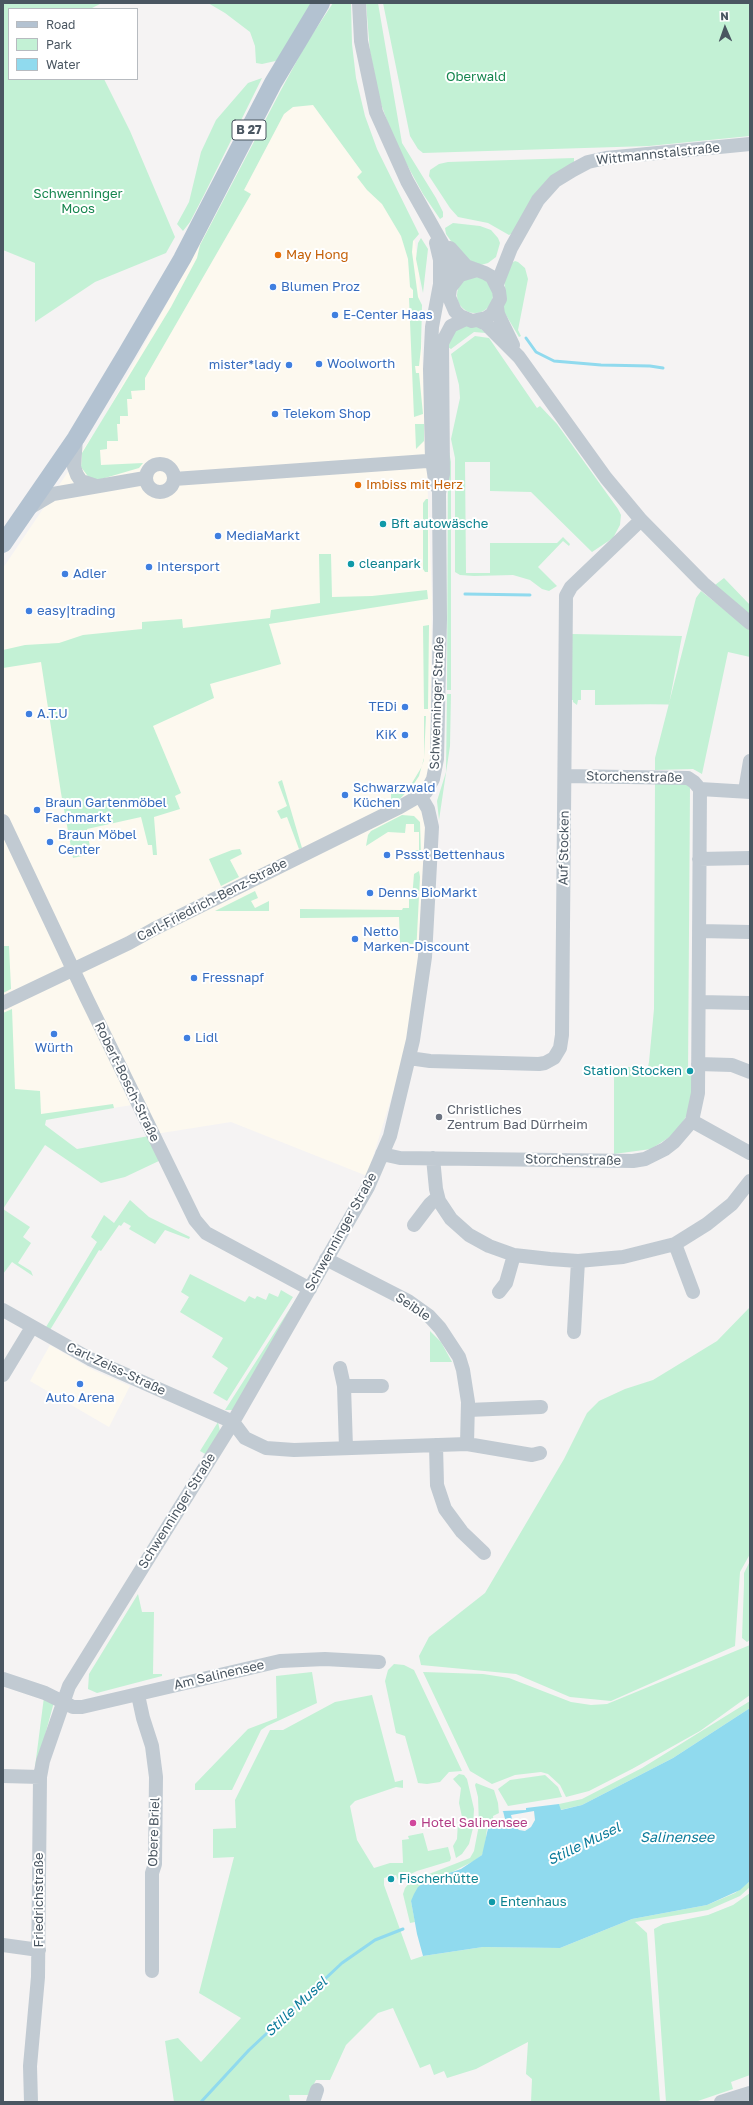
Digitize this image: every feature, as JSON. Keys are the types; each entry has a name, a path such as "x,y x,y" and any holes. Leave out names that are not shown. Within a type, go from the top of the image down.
{"main road":[{"name":"B 27","path":"3,544 28,510 76,438 182,259 274,83 321,3"}],"street":[{"path":"359,3 361,40 366,73 376,112 392,151 428,222 448,254 454,273 454,280"},
{"name":"Wittmannstalstraße","path":"497,284 511,248 546,190 555,181 588,162 606,158 750,144"},
{"path":"428,222 466,266 481,272 497,284 500,291 497,307 498,314 519,357"},
{"name":"Schwenninger Straße","path":"428,222 439,252 441,269 440,284 432,327 430,355 437,460"},
{"name":"Wittmannstalstraße","path":"481,272 511,248"},
{"path":"481,272 460,275 454,280 450,288 451,305 460,316 486,324 519,357 606,478 642,520 703,583 750,623"},
{"name":"Schwenninger Straße","path":"430,355 438,329 451,305"},
{"path":"472,320 492,314 497,307"},
{"name":"Schwenninger Straße","path":"62,1701 68,1686 96,1640 233,1422 368,1187 390,1136 409,1058 425,957 432,827 428,809 421,797 426,792 433,779 437,759 439,493 435,482 442,343 451,326 472,320"},
{"path":"76,438 74,467 77,475 81,482 97,486"},
{"path":"174,478 437,460"},
{"path":"159,464 168,466 174,474 171,487 159,492 148,486 145,478 148,470 159,464"},
{"path":"28,510 49,496 145,478"},
{"name":"Auf Stocken","path":"409,1058 430,1062 539,1064 545,1063 557,1053 562,1035 566,596 571,587 585,573 642,520"},
{"path":"748,792 750,761"},
{"name":"Storchenstraße","path":"382,1154 400,1158 620,1161 645,1159 655,1155 674,1142 692,1121 698,1093 700,789 688,778 565,776"},
{"name":"Storchenstraße","path":"700,789 748,792"},
{"name":"Carl-Friedrich-Benz-Straße","path":"3,1004 421,797"},
{"name":"Robert-Bosch-Straße","path":"3,820 89,1002 195,1220 206,1233 310,1289"},
{"path":"699,859 750,858"},
{"path":"699,931 750,932"},
{"path":"699,1002 750,1003"},
{"path":"698,1064 732,1065 750,1072"},
{"path":"692,1121 750,1153"},
{"path":"433,1158 438,1197 452,1219 469,1235 489,1246 514,1255 578,1261 623,1257 675,1244 707,1224 732,1204 749,1186"},
{"path":"414,1225 430,1204 438,1197"},
{"path":"675,1244 693,1292"},
{"path":"499,1292 506,1283 514,1255"},
{"name":"Seible","path":"326,1259 408,1301 429,1316 440,1328 459,1357 466,1384 468,1410 467,1444"},
{"path":"574,1332 578,1261"},
{"name":"Carl-Zeiss-Straße","path":"3,1310 90,1359 233,1422"},
{"path":"3,1375 32,1327"},
{"path":"340,1368 344,1386 346,1448"},
{"path":"344,1386 382,1386"},
{"path":"468,1410 541,1407"},
{"path":"233,1422 245,1438 266,1448 294,1450 467,1444 532,1455 540,1453"},
{"path":"436,1445 437,1485 445,1509 462,1532 484,1553"},
{"name":"Am Salinensee","path":"3,1679 45,1693 73,1707 82,1707 280,1661 325,1659 379,1662"},
{"name":"Obere Briel","path":"138,1695 142,1718 152,1746 156,1777 155,1864 152,1873 152,1971"},
{"name":"Friedrichstraße","path":"31,2102 30,2066 39,1950 40,1778 62,1701"},
{"path":"3,1776 40,1778"},
{"path":"3,1945 39,1950"},
{"path":"721,2102 750,2093"}],"shaded area":[{"path":"345,96 415,242 419,274 432,598 430,758 417,970 412,1013 400,1070 367,1176 231,1122 149,1135 132,1105 35,1120 3,1120 3,568 101,423 279,100"},
{"name":"Auto Arena","path":"50,1345 93,1370 130,1386 109,1427 30,1381"}],"green space":[{"name":"Schwenninger Moos","path":"3,3 102,3 92,8 8,8 8,80 104,80 130,131 175,237 166,253 95,282 35,322 35,263 3,250"},
{"path":"208,3 317,3 280,60 262,64 256,63 255,46 250,32 225,13"},
{"path":"333,3 351,3 352,44 356,78 365,116 377,149 419,234 413,241 412,252 418,297 422,305 419,366 415,366 416,373 419,373 423,414 414,417 409,298 413,298 413,290 410,287 408,259 401,236 382,204 367,190 357,177 362,172 313,105 293,107 284,114 244,190 251,194 145,378 145,390 131,391 132,399 127,399 128,416 120,416 120,424 117,424 118,441 107,441 107,449 100,450 101,465 143,463 139,468 98,480 90,479 81,467 82,453 171,307 197,258 200,245 281,90 306,44"},
{"path":"366,3 378,3 402,143 443,212 443,217 440,219 423,194 395,143 380,101 370,52"},
{"name":"Oberwald","path":"383,3 750,3 750,136 649,146 423,153 418,149 410,136"},
{"path":"262,78 204,195 190,222 183,231 177,224 189,202 201,152 216,120 248,83"},
{"path":"574,158 574,163 513,233 509,235 488,223 458,217 450,208 429,176 430,170 439,164 448,162"},
{"path":"453,223 480,226 491,230 498,238 500,243 496,257 488,263 481,265 463,258 446,234 445,228"},
{"path":"421,238 428,249 423,293 416,259 418,243"},
{"path":"515,261 525,268 528,279 518,330 521,336 519,337 503,310 506,292 504,282 510,264"},
{"path":"475,277 485,280 490,285 493,295 490,305 485,310 475,313 465,310 460,305 457,295 460,285 465,280"},
{"path":"462,325 477,326 486,333 474,332 451,349 446,346 451,334"},
{"path":"475,336 489,338 537,408 540,406 557,424 621,515 620,525 613,538 592,552 531,492 490,491 490,462 465,462 466,573 490,573 490,543 557,543 563,537 570,544 569,546 563,541 538,567 557,586 549,591 542,589 530,580 513,575 474,576 460,575 455,572 455,458 451,439 460,398 459,385 451,354"},
{"path":"415,424 424,424 424,441 416,449"},
{"path":"448,446 451,462 451,690 447,690"},
{"path":"426,499 428,499 428,572 425,572 423,569 423,503"},
{"path":"319,554 331,554 332,597 372,596 427,590 428,599 269,624 281,664 210,684 214,698 153,726 181,793 175,796 180,809 154,817 157,855 153,855 152,845 148,845 141,817 87,829 91,854 73,858 61,793 41,662 3,668 3,650 25,645 59,643 83,635 142,629 142,622 182,619 183,628 270,618 271,610 320,603"},
{"path":"724,578 750,605 750,616 715,585"},
{"path":"701,591 750,630 750,657 728,652 702,774 693,769 655,770 655,758 696,598"},
{"path":"429,625 428,709 424,709 423,626"},
{"path":"571,634 682,636 669,704 595,705 595,690 581,690 581,700 578,700 577,705 573,702 573,700 569,700"},
{"path":"447,694 451,694 450,746 439,820 437,801 446,772"},
{"path":"424,716 426,716 424,758"},
{"path":"422,766 419,776 413,785 398,801 386,806 386,802 391,802 391,788 409,788"},
{"path":"282,780 302,848 299,849 287,817 281,819 277,811 287,806 278,782"},
{"path":"655,782 685,782 690,787 688,1074 694,1075 695,1102 676,1133 651,1149 614,1154 614,1067 648,1067 649,1062 654,1009"},
{"path":"402,815 414,816 420,822 421,855 415,852 415,850 419,850 419,832 414,832 414,824 406,824 405,833 388,832 366,846 368,835 371,831"},
{"path":"240,849 242,854 230,860 239,877 221,886 209,859 232,850"},
{"path":"419,871 420,877 416,954 414,944 400,944 399,917 300,918 300,909 402,910 403,908 409,908 409,899 412,899 414,874"},
{"path":"255,891 258,898 251,901 255,908 269,901 269,911 215,911"},
{"path":"3,946 9,946 11,989 3,993"},
{"path":"12,1009 15,1089 40,1091 41,1114 113,1104 114,1108 46,1120 45,1125 77,1149 149,1136 161,1160 125,1177 101,1183 45,1145 3,1209 3,1013"},
{"path":"130,1200 149,1217 190,1237 189,1239 165,1230 155,1244 129,1229 131,1226 124,1222 121,1226 119,1225 101,1251 99,1250 50,1330 46,1327 97,1242 91,1237 104,1215 114,1223"},
{"path":"3,1209 30,1227 23,1237 31,1243 18,1263 31,1271 33,1276 12,1262 3,1274"},
{"path":"190,1274 245,1302 249,1296 255,1299 257,1296 266,1300 269,1293 278,1297 281,1290 293,1297 227,1401 213,1393 228,1368 212,1357 223,1338 180,1312 189,1297 181,1292"},
{"path":"296,1299 286,1325 233,1410 225,1410"},
{"path":"750,1307 750,1554 740,1572 735,1646 611,1701 570,1697 516,1674 421,1665 419,1656 429,1637 485,1593 564,1459 587,1413 599,1401 625,1389 653,1380 717,1341"},
{"path":"430,1331 441,1342 452,1362 430,1362"},
{"path":"218,1422 220,1431 207,1455 200,1451"},
{"path":"750,1561 750,1640 747,1642 742,1638 744,1573"},
{"path":"138,1594 142,1612 154,1612 153,1674 162,1674 162,1676 97,1693 88,1689 89,1674"},
{"path":"750,1645 750,1695 700,1731 632,1769 589,1791 566,1797 560,1785 548,1774 541,1772 515,1775 492,1784 470,1771 423,1672 483,1674 509,1678 571,1702 591,1705 607,1704"},
{"path":"394,1664 404,1665 414,1670 462,1771 449,1772 440,1782 427,1784 418,1783 405,1736 396,1733 385,1681 388,1670"},
{"path":"312,1672 317,1703 261,1730 232,1790 195,1790 195,1784 248,1729 277,1718 276,1676"},
{"path":"372,1695 395,1782 403,1780 403,1788 396,1787 355,1801 350,1806 357,1840 374,1868 390,1863 403,1863 402,1840 409,1839 408,1836 423,1833 428,1851 448,1847 451,1858 450,1861 417,1871 398,1880 396,1875 384,1878 384,1885 411,1960 423,1956 483,1947 560,1948 632,1919 707,1905 735,1893 750,1881 750,1887 740,1896 708,1910 635,1922 647,1933 660,2102 531,2102 532,2079 526,2074 528,2042 476,2069 447,2078 444,2071 434,2075 430,2064 420,2068 393,2008 378,2013 346,2045 330,2080 316,2080 308,2095 289,2095 290,2101 279,2102 174,2102 165,2041 178,2038 201,2062 241,2018 199,1993 234,1857 213,1858 213,1829 236,1828 235,1800 270,1730 283,1730 335,1702"},
{"path":"44,1697 54,1702 37,1765 35,1767"},
{"path":"750,1701 750,1708 673,1758 582,1805 560,1810 559,1804 582,1799 642,1768"},
{"path":"459,1774 464,1775 467,1779 474,1809 473,1828 469,1844 462,1854 456,1858 453,1846 457,1839 458,1821 462,1817 459,1803 461,1788 453,1779"},
{"path":"545,1775 558,1787 562,1797 508,1806 498,1789 510,1780"},
{"path":"476,1783 494,1790 498,1803 499,1814 492,1820 487,1828 485,1848 482,1855 474,1861 448,1874 411,1901 415,1922 410,1923 403,1894 405,1888 411,1881 470,1858 474,1851 479,1825"},
{"path":"750,1893 750,2075 731,2082 733,2089 695,2102 666,2102 654,1929 663,1924 708,1915 733,1905"}],"water":[{"name":"Salinensee","path":"750,1708 750,1881 740,1890 707,1905 632,1919 560,1948 483,1947 423,1956 411,1901 414,1894 418,1887 428,1880 461,1869 482,1855 489,1824 503,1811 526,1810 526,1808 559,1804 561,1810 582,1805 673,1758"}],"pier":[{"path":"503,1811 505,1819 512,1819 511,1815 534,1811 535,1820 531,1827 525,1831 519,1830 512,1823 494,1825 493,1816"}],"waterway":[{"path":"526,338 536,352 554,361 663,368"},
{"path":"465,594 530,595"},
{"name":"Stille Musel","path":"201,2102 249,2050 342,1963 375,1940 403,1929"}],"place":[{"name":"May Hong","path":"278,255"},
{"name":"Blumen Proz","path":"273,287"},
{"name":"E-Center Haas","path":"335,315"},
{"name":"Woolworth","path":"319,364"},
{"name":"mister*lady","path":"289,365"},
{"name":"Telekom Shop","path":"275,414"},
{"name":"Imbiss mit Herz","path":"358,485"},
{"name":"Bft autowäsche","path":"383,524"},
{"name":"MediaMarkt","path":"218,536"},
{"name":"cleanpark","path":"351,564"},
{"name":"Intersport","path":"149,567"},
{"name":"Adler","path":"65,574"},
{"name":"easy|trading","path":"29,611"},
{"name":"TEDi","path":"405,707"},
{"name":"A.T.U","path":"29,714"},
{"name":"KiK","path":"405,735"},
{"name":"Schwarzwald Küchen","path":"345,795"},
{"name":"Braun Gartenmöbel Fachmarkt","path":"37,810"},
{"name":"Braun Möbel Center","path":"50,842"},
{"name":"Pssst Bettenhaus","path":"387,855"},
{"name":"Denns BioMarkt","path":"370,893"},
{"name":"Netto Marken-Discount","path":"355,939"},
{"name":"Fressnapf","path":"194,978"},
{"name":"Würth","path":"54,1034"},
{"name":"Lidl","path":"187,1038"},
{"name":"Station Stocken","path":"690,1071"},
{"name":"Christliches Zentrum Bad Dürrheim","path":"439,1117"},
{"name":"Auto Arena","path":"80,1384"},
{"name":"Hotel Salinensee","path":"413,1823"},
{"name":"Fischerhütte","path":"391,1879"},
{"name":"Entenhaus","path":"492,1902"}]}
